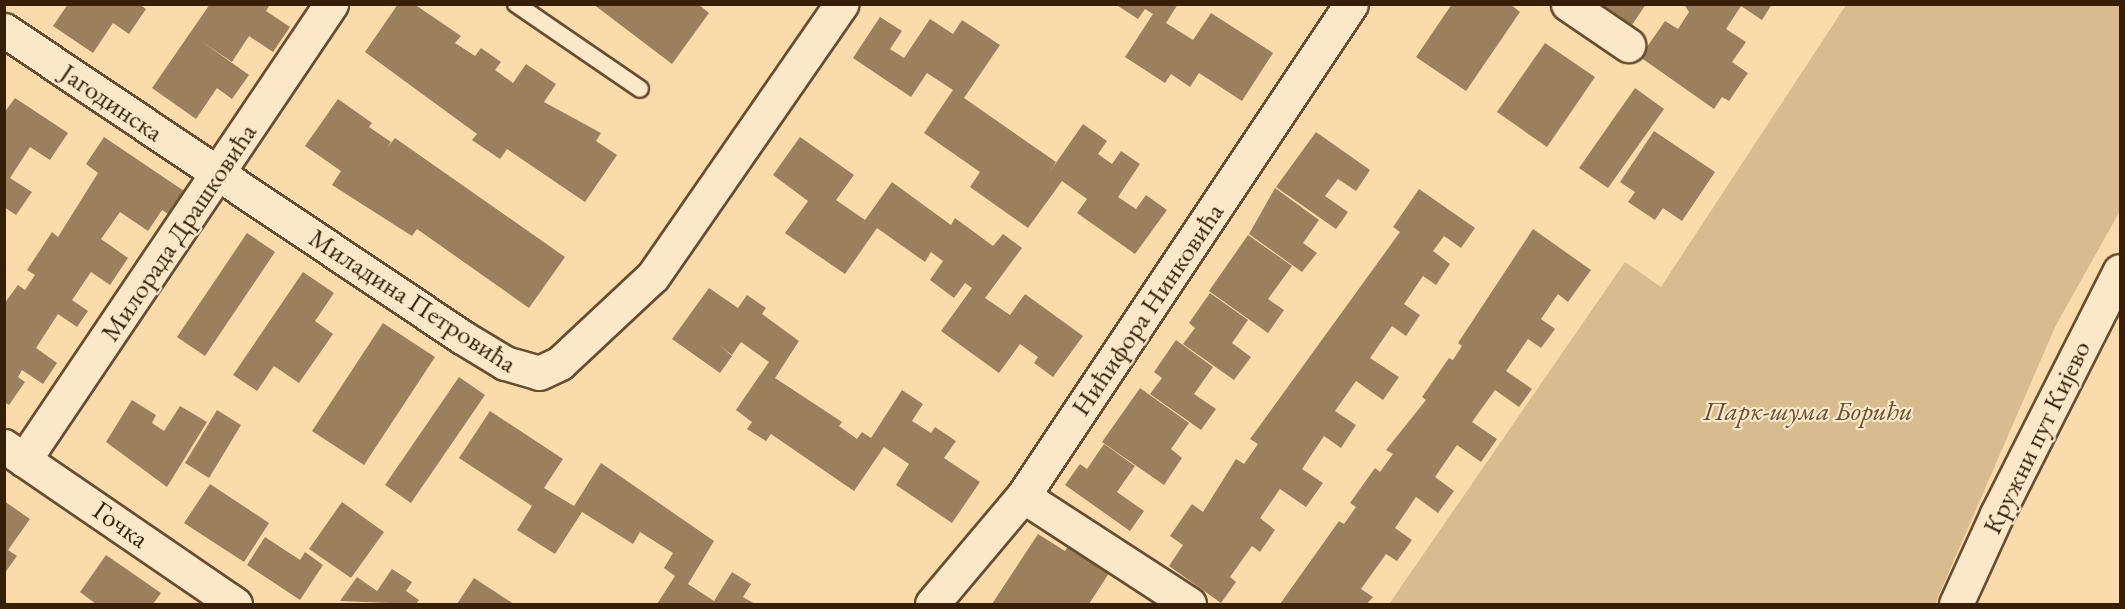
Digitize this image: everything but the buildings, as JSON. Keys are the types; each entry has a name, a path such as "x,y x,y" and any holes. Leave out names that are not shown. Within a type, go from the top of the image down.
{"street":[{"name":"Милорада Драшковића","path":"14,453 219,172 331,4"},
{"name":"Миладина Петровића","path":"219,172 462,337 511,366 539,373 560,363 652,276 841,4"},
{"name":"Нићифора Нинковића","path":"932,604 1023,496 1351,4"},
{"path":"1568,4 1628,45"},
{"name":"Јагодинска","path":"4,30 219,172"},
{"name":"Кружни пут Кијево","path":"1956,604 2002,504 2121,271"},
{"name":"Гочка","path":"14,453 236,604"},
{"path":"1023,496 1189,604"}],"lane":[{"path":"516,4 640,89"}],"green space":[{"name":"Парк-шума Борићи","path":"1846,5 2120,5 2120,211 2056,325 1935,604 1389,604 1625,262 1661,287"}]}
